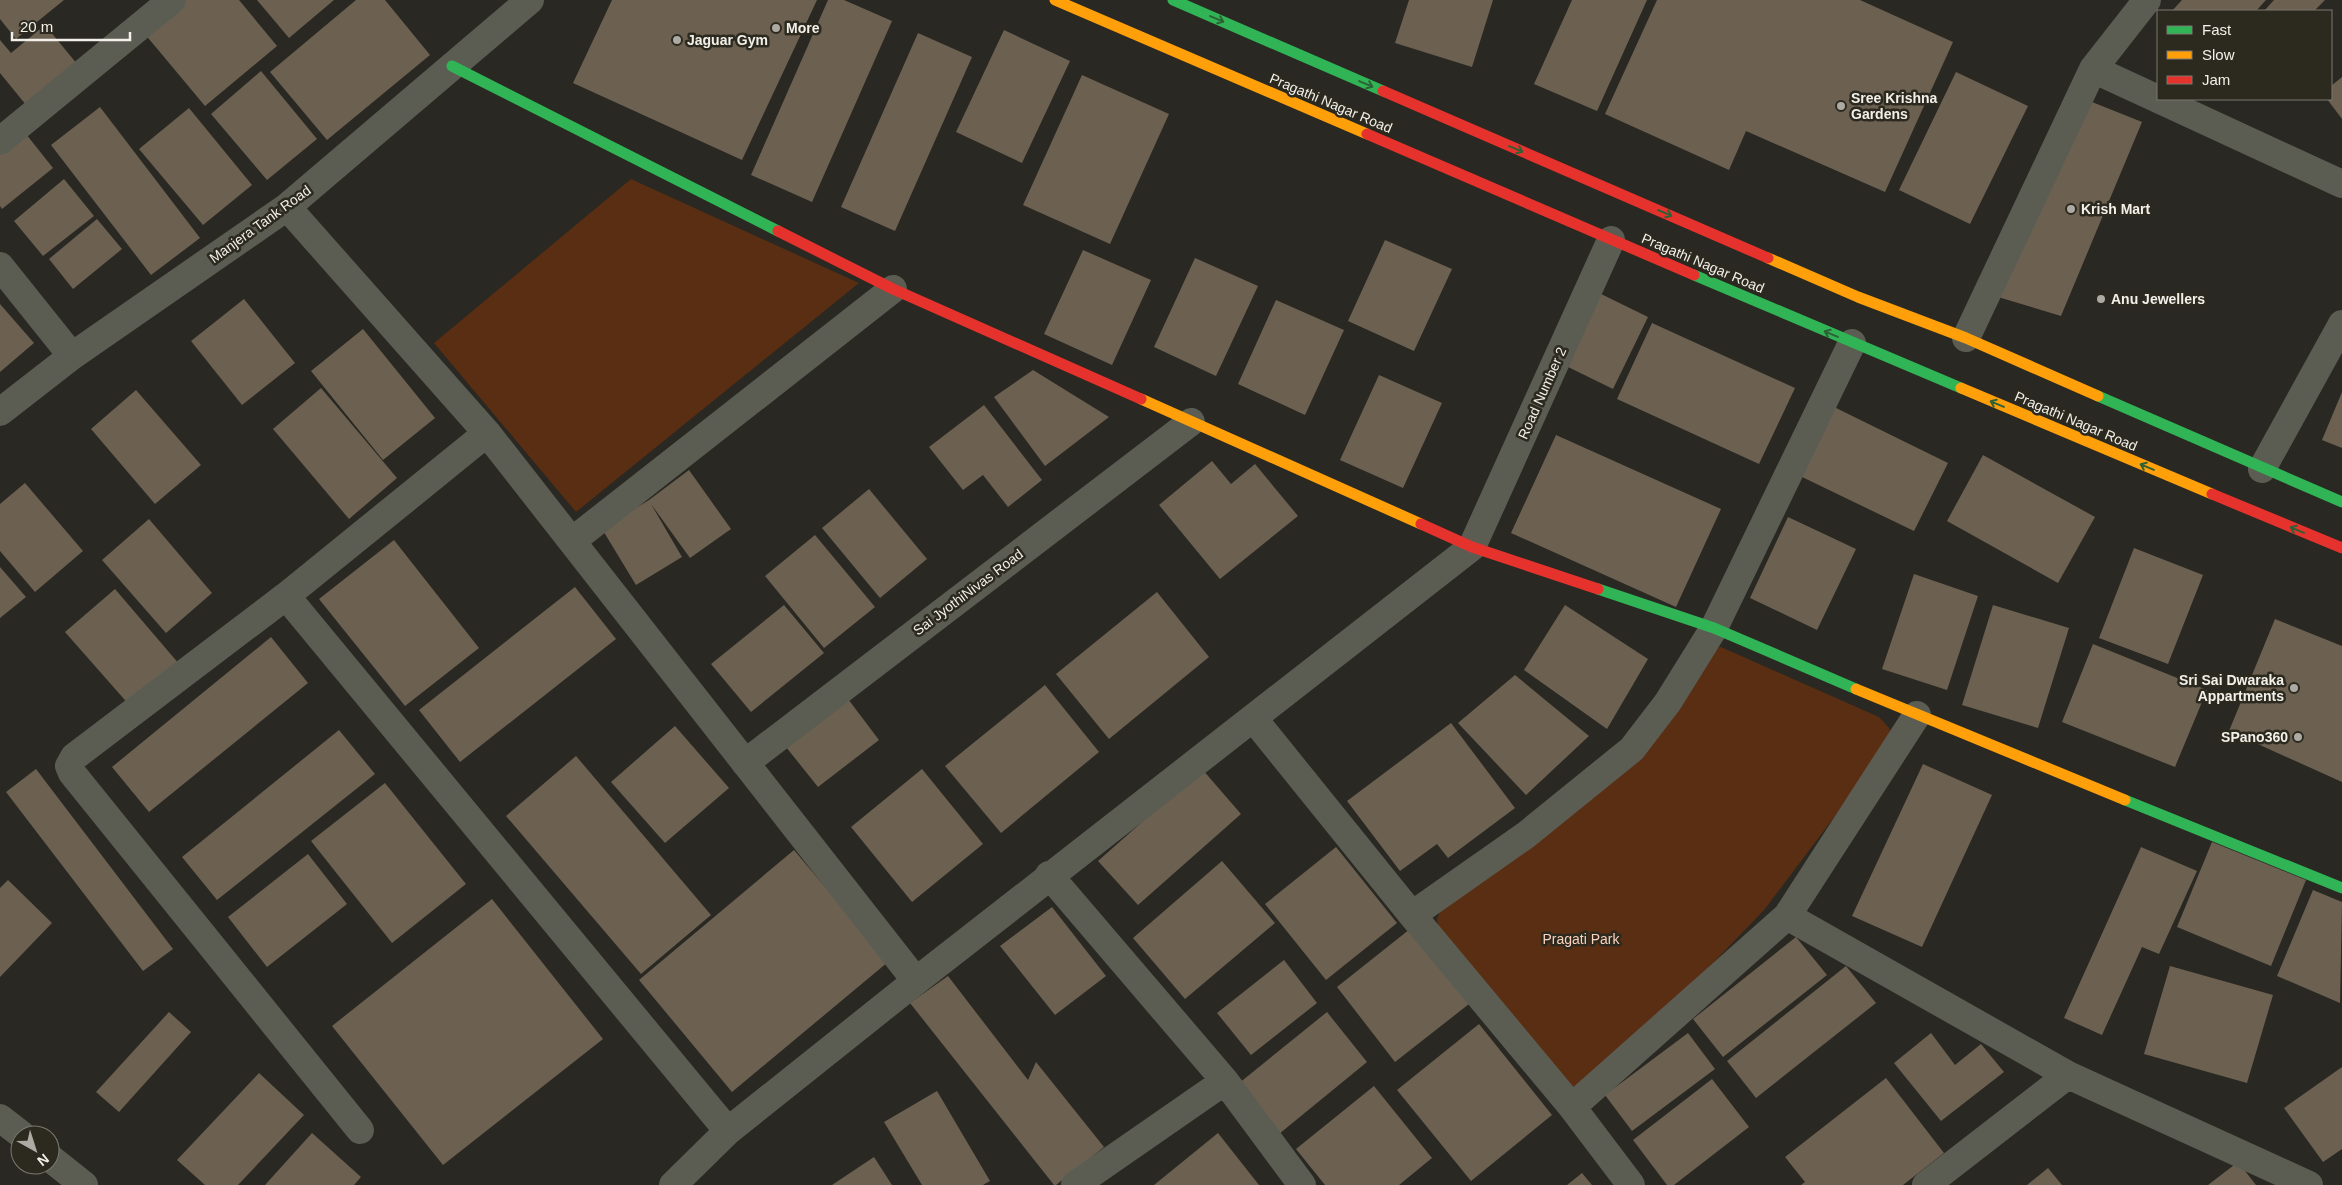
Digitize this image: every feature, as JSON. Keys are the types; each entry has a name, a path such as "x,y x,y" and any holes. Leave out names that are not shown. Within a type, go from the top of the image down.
{"main road":[{"name":"Pragathi Nagar Road","path":"1055,0 1852,343 2342,548"},
{"path":"1173,0 1849,293 1966,338 2262,469 2342,502"},
{"path":"452,66 893,289 1472,547 1714,628 1917,715 2342,888"}],"street":[{"path":"0,141 143,9 172,0"},
{"name":"Manjera Tank Road","path":"0,412 72,356 287,208 530,0"},
{"path":"1966,338 2093,69 2147,0"},
{"path":"2093,69 2157,99"},
{"path":"2160,100 2342,184"},
{"path":"287,208 488,433 916,981"},
{"name":"Road Number 2","path":"1472,547 1611,240"},
{"path":"0,266 72,356"},
{"path":"572,541 893,289"},
{"path":"2262,469 2342,324"},
{"path":"1412,915 1526,835 1632,748 1668,702 1714,628 1852,343"},
{"name":"Sai JyothiNivas Road","path":"745,763 1191,422"},
{"path":"360,1130 72,773 69,766 74,757 286,596 488,433"},
{"path":"673,1185 728,1131 1049,875 1472,547"},
{"path":"286,596 728,1131"},
{"path":"1572,1107 1787,916 1917,715"},
{"path":"1253,718 1412,915 1572,1107 1631,1185"},
{"path":"1049,875 1225,1081 1302,1185"},
{"path":"1787,916 2068,1075 2309,1185"},
{"path":"1926,1185 2068,1075"},
{"path":"1075,1185 1225,1081"},
{"path":"0,1118 10,1126"},
{"path":"60,1166 84,1185"}],"green space":[{"path":"631,179 859,283 576,512 434,343"},
{"name":"Pragati Park","path":"1721,647 1879,717 1890,729 1890,737 1835,816 1765,909 1714,962 1575,1091 1440,935 1437,919 1441,909 1495,869 1716,648"}],"building":[{"path":"0,0 64,0 16,39 0,19"},
{"path":"183,0 239,0 277,46 205,106 144,33"},
{"path":"257,0 334,0 289,38"},
{"path":"356,0 385,0 430,55 327,140 270,72"},
{"path":"612,0 817,0 742,160 573,83"},
{"path":"828,0 844,0 892,21 812,202 751,175"},
{"path":"1409,0 1493,0 1472,67 1395,43"},
{"path":"1572,0 1647,0 1597,111 1534,84"},
{"path":"1657,0 1860,0 1953,42 1885,192 1746,131 1729,170 1605,114"},
{"path":"2182,0 2266,0 2257,10 2173,10"},
{"path":"2274,0 2325,0 2315,10 2265,10"},
{"path":"45,25 82,70 31,111 0,73 0,40 11,53"},
{"path":"1004,30 1070,61 1022,163 956,132"},
{"path":"918,33 972,57 895,231 841,207"},
{"path":"261,71 317,139 267,180 211,114"},
{"path":"1956,72 2028,106 1970,224 1899,190"},
{"path":"1082,75 1169,114 1110,244 1023,205"},
{"path":"2342,77 2342,119 2328,100 2332,100 2332,85"},
{"name":"Krish Mart","path":"2087,100 2142,122 2061,316 1998,297"},
{"path":"100,107 200,238 151,275 51,145"},
{"path":"189,108 252,185 203,225 139,149"},
{"path":"22,129 53,168 2,209 0,206 0,147"},
{"path":"64,179 94,216 43,256 14,221"},
{"path":"97,219 122,249 73,289 49,259"},
{"path":"1385,240 1452,269 1414,351 1348,321"},
{"path":"1083,250 1151,280 1112,365 1044,334"},
{"path":"1195,258 1258,286 1216,376 1154,347"},
{"path":"1597,292 1648,317 1613,389 1562,364"},
{"path":"244,299 295,363 242,405 191,341"},
{"path":"1276,300 1344,330 1305,415 1238,384"},
{"path":"0,304 34,343 0,372"},
{"path":"1652,323 1795,388 1759,464 1617,399"},
{"path":"363,329 435,418 383,460 311,371"},
{"path":"1033,370 1109,417 1045,466 994,397"},
{"path":"1379,375 1442,403 1403,488 1340,460"},
{"path":"321,388 397,478 349,519 273,429"},
{"path":"136,390 201,465 155,504 91,429"},
{"path":"2342,392 2342,448 2322,440"},
{"path":"984,405 1042,480 1008,507 983,475 963,490 929,447"},
{"path":"1834,407 1948,463 1914,531 1800,476"},
{"path":"1556,435 1721,509 1676,607 1511,533"},
{"path":"1983,455 2095,517 2058,583 1947,521"},
{"path":"1212,461 1231,484 1255,464 1298,516 1220,579 1159,505"},
{"path":"689,470 731,529 690,558 651,504 682,557 636,585 602,529 649,500"},
{"path":"25,483 83,551 35,592 0,551 0,504"},
{"path":"869,489 927,559 880,598 822,528"},
{"path":"1788,517 1856,549 1817,630 1750,598"},
{"path":"149,519 212,593 166,633 102,560"},
{"path":"815,535 875,607 824,648 765,576"},
{"path":"394,540 479,648 405,706 319,599"},
{"path":"2134,548 2203,575 2168,664 2099,638"},
{"path":"0,567 26,597 0,618"},
{"path":"1914,574 1978,596 1947,690 1882,669"},
{"path":"575,587 616,639 460,762 419,710"},
{"path":"115,589 180,665 131,707 65,632"},
{"path":"1157,592 1209,657 1109,739 1056,674"},
{"path":"784,605 824,653 751,712 711,664"},
{"path":"1565,605 1648,659 1607,729 1524,670"},
{"path":"1993,605 2069,628 2038,728 1962,705"},
{"name":"Sri Sai Dwaraka Appartments","path":"2275,619 2342,646 2342,782 2229,731"},
{"path":"271,637 308,683 149,812 112,767"},
{"path":"2093,644 2207,690 2175,767 2062,722"},
{"path":"1515,675 1589,736 1526,795 1458,723"},
{"path":"1045,685 1099,752 1001,833 945,766"},
{"path":"848,699 879,740 818,787 786,747"},
{"path":"1451,723 1515,808 1448,858 1437,844 1400,871 1347,801"},
{"path":"675,726 729,788 665,843 611,782"},
{"path":"339,730 375,774 217,900 182,857"},
{"path":"576,756 711,915 641,974 506,816"},
{"path":"1923,764 1992,795 1922,947 1852,916"},
{"path":"36,769 173,949 143,971 6,792"},
{"path":"922,769 983,844 912,902 851,827"},
{"path":"1202,769 1241,814 1138,905 1098,861"},
{"path":"385,783 466,884 392,943 311,841"},
{"path":"2212,842 2306,880 2271,966 2177,927"},
{"path":"1336,847 1397,923 1326,980 1265,904"},
{"path":"2141,847 2197,871 2159,954 2142,947 2102,1035 2064,1018"},
{"path":"794,850 888,962 732,1092 639,980"},
{"path":"308,854 347,904 267,967 228,917"},
{"path":"1222,861 1275,923 1185,999 1133,938"},
{"path":"8,880 52,923 0,977 0,888"},
{"path":"2313,890 2342,902 2340,1003 2277,976"},
{"path":"492,899 603,1039 443,1165 332,1026"},
{"path":"1052,907 1106,976 1055,1015 1000,946"},
{"path":"1410,929 1469,1004 1395,1062 1337,987"},
{"path":"1796,937 1827,975 1723,1057 1693,1019"},
{"path":"1284,960 1317,1003 1251,1055 1217,1013"},
{"path":"1846,966 1876,1003 1756,1098 1727,1061"},
{"path":"2170,966 2273,995 2247,1083 2144,1054"},
{"path":"948,976 1028,1080 1036,1062 1104,1147 1056,1185 1054,1185 910,1003"},
{"path":"169,1012 191,1032 119,1112 96,1092"},
{"path":"1327,1012 1367,1062 1279,1134 1238,1084"},
{"path":"1479,1024 1552,1115 1471,1181 1397,1090"},
{"path":"1688,1033 1715,1069 1632,1131 1605,1095"},
{"path":"1931,1033 1955,1065 1981,1044 2004,1072 1941,1121 1894,1063"},
{"path":"2342,1067 2342,1149 2323,1162 2284,1108"},
{"path":"259,1073 304,1115 238,1185 205,1185 177,1160"},
{"path":"1886,1078 1944,1153 1903,1185 1801,1185 1805,1182 1785,1157"},
{"path":"1712,1079 1749,1127 1674,1185 1667,1185 1633,1140"},
{"path":"1374,1086 1432,1158 1399,1185 1325,1185 1296,1149"},
{"path":"937,1091 990,1181 983,1185 922,1185 884,1122"},
{"path":"312,1133 361,1177 354,1185 265,1185"},
{"path":"1218,1133 1259,1185 1154,1185"},
{"path":"874,1157 892,1185 832,1185"},
{"path":"2238,1162 2256,1185 2208,1185"},
{"path":"2048,1168 2062,1185 2027,1185"},
{"path":"1582,1173 1592,1185 1567,1185"}],"traffic: fast":[{"path":"1173,0 1383,91"},
{"path":"452,66 778,231"},
{"path":"1694,275 1961,388"},
{"path":"2098,396 2342,502"},
{"path":"1598,589 1714,628 1856,689"},
{"path":"2125,800 2342,888"}],"traffic: slow":[{"path":"1055,0 1367,134"},
{"path":"1768,258 1858,297 1966,338 2098,396"},
{"path":"1961,388 2212,494"},
{"path":"1141,399 1421,524"},
{"path":"1856,689 2125,800"}],"traffic: jam":[{"path":"1383,91 1768,258"},
{"path":"1367,134 1694,275"},
{"path":"778,231 893,289 1141,399"},
{"path":"2212,494 2342,548"},
{"path":"1421,524 1472,547 1598,589"}],"place":[{"name":"More","path":"776,28"},
{"name":"Jaguar Gym","path":"677,40"},
{"name":"Sree Krishna Gardens","path":"1841,106"},
{"name":"Krish Mart","path":"2071,209"},
{"name":"Anu Jewellers","path":"2101,299"},
{"name":"Sri Sai Dwaraka Appartments","path":"2294,688"},
{"name":"SPano360","path":"2298,737"}]}
